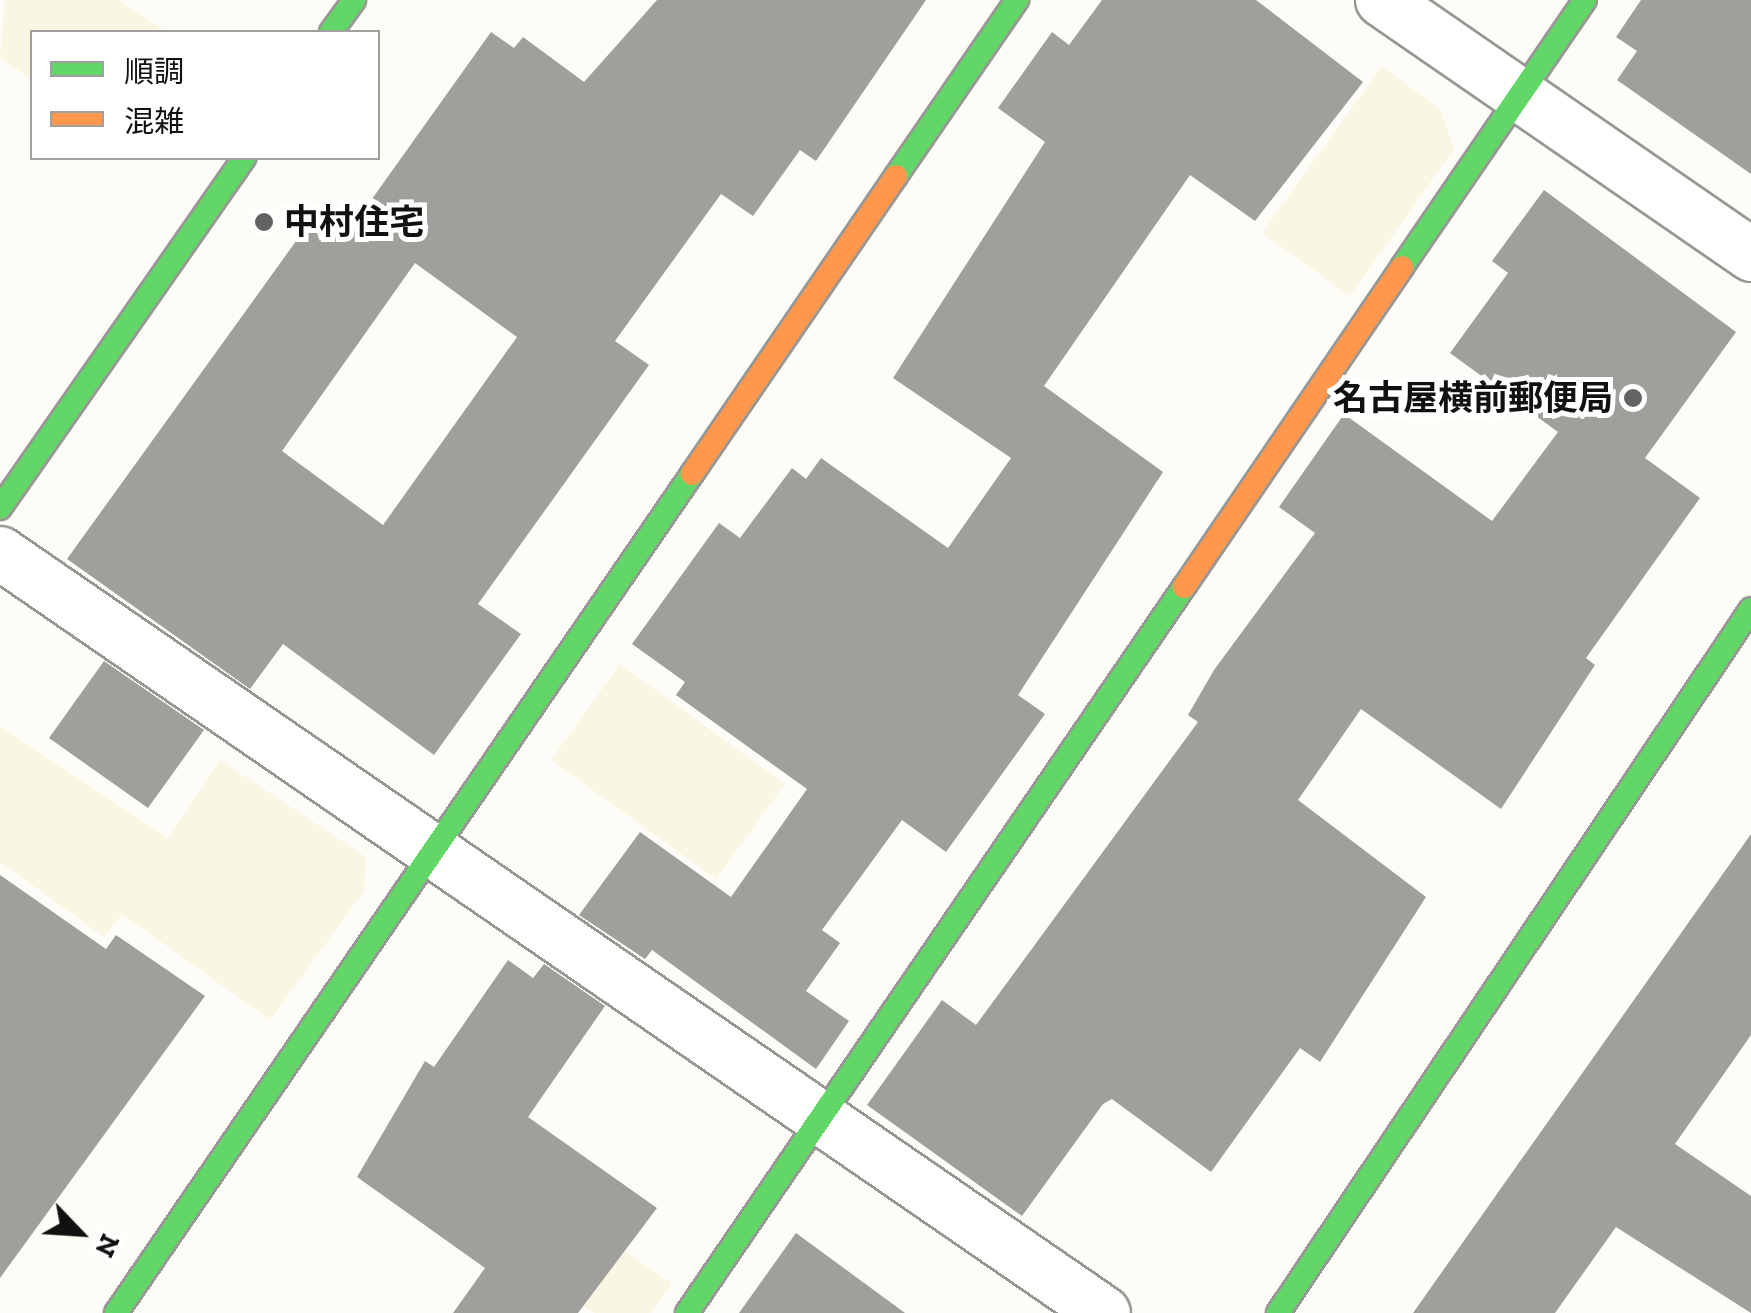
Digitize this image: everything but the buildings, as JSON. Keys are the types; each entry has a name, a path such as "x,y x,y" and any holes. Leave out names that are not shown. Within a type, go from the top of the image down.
{"street":[{"path":"333,30 354,0"},
{"path":"116,1313 429,849 1016,0"},
{"path":"1382,0 1518,98 1751,255"},
{"path":"688,1313 1584,0"},
{"path":"0,508 243,160"},
{"path":"0,553 1104,1313"},
{"path":"1278,1313 1751,610"}],"shaded area":[{"path":"5,0 118,0 164,30 30,30 30,79 0,58"},
{"path":"1382,66 1440,109 1454,149 1350,296 1262,233"},
{"path":"620,664 785,784 716,879 551,760"},
{"path":"0,726 168,838 220,760 366,857 364,891 270,1020 122,914 104,937 0,862"},
{"path":"518,1176 672,1284 651,1313 594,1313 478,1232"}],"traffic: fast":[{"path":"332,30 354,0"},
{"path":"896,176 1017,0"},
{"path":"1402,267 1585,0"},
{"path":"0,508 243,160"},
{"path":"116,1313 692,474"},
{"path":"687,1313 1184,587"},
{"path":"1278,1313 1751,609"}],"traffic: slow":[{"path":"692,474 896,176"},
{"path":"1184,587 1402,267"}],"place":[{"name":"中村住宅","path":"264,222"},
{"name":"名古屋横前郵便局","path":"1633,398"}]}
